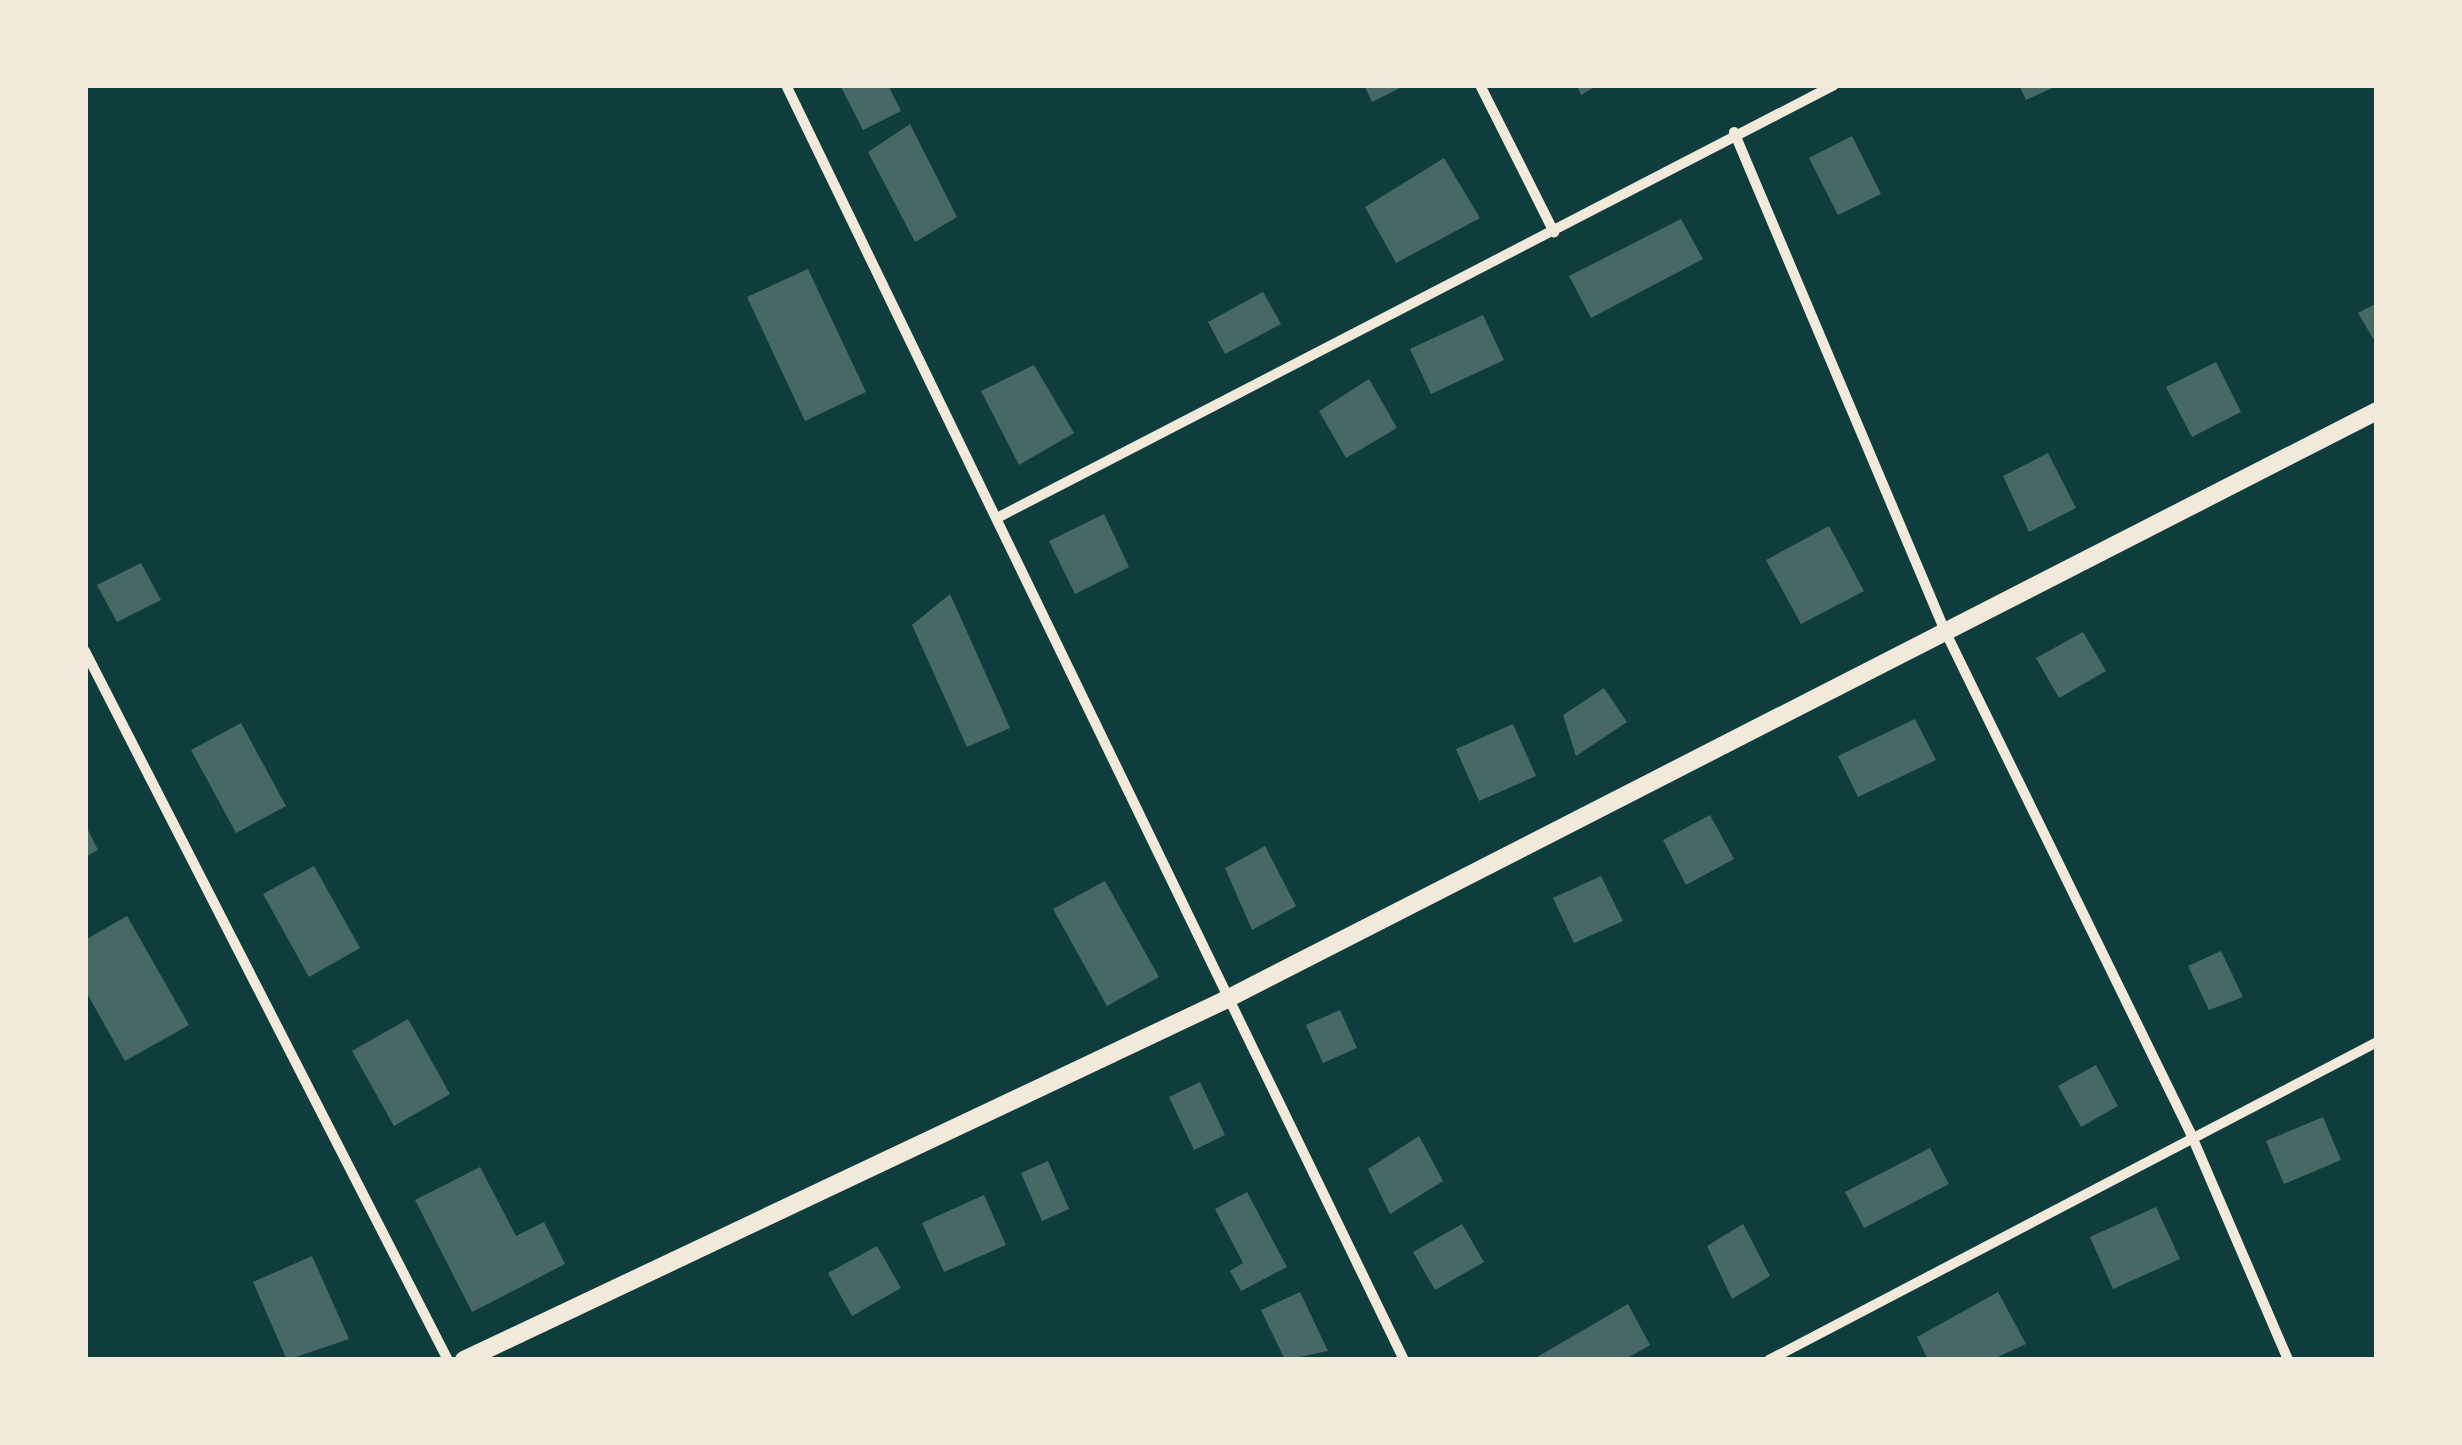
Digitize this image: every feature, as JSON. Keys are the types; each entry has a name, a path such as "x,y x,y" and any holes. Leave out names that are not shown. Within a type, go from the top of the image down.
{"street":[{"path":"786,85 997,518 1222,1001 1404,1360"},
{"path":"1480,85 1554,232"},
{"path":"997,518 1554,232 1734,132 1834,85"},
{"path":"1734,132 1945,631 2190,1132 2288,1360"},
{"path":"464,1360 1222,1001 2377,411"},
{"path":"85,651 448,1360"},
{"path":"1769,1360 2190,1132 2377,1042"}],"building":[{"path":"840,85 888,85 901,111 863,130"},
{"path":"1364,85 1406,85 1372,102"},
{"path":"1577,85 1598,85 1581,95"},
{"path":"2019,85 2059,85 2026,100"},
{"path":"910,124 957,217 915,242 868,152"},
{"path":"1852,136 1881,194 1838,215 1809,158"},
{"path":"1444,158 1480,218 1396,263 1365,207"},
{"path":"1681,219 1703,259 1591,318 1569,276"},
{"path":"808,269 866,392 805,421 747,297"},
{"path":"1263,292 1281,324 1225,354 1208,322"},
{"path":"2377,303 2377,345 2358,313"},
{"path":"1483,315 1504,360 1431,394 1410,349"},
{"path":"2216,362 2241,412 2192,437 2166,387"},
{"path":"1034,365 1074,433 1019,465 981,391"},
{"path":"1369,379 1397,428 1346,458 1319,411"},
{"path":"2048,453 2076,508 2029,532 2003,476"},
{"path":"1104,514 1129,567 1075,594 1049,541"},
{"path":"1829,526 1864,591 1801,624 1766,560"},
{"path":"141,563 161,600 117,622 97,585"},
{"path":"950,594 1010,728 967,747 912,625"},
{"path":"2083,632 2106,671 2059,698 2036,658"},
{"path":"1604,688 1627,722 1576,756 1563,715"},
{"path":"1915,719 1936,760 1858,797 1838,756"},
{"path":"241,723 286,806 236,833 191,750"},
{"path":"1513,724 1536,776 1479,801 1456,749"},
{"path":"1710,815 1734,859 1686,885 1663,840"},
{"path":"85,824 98,850 85,857"},
{"path":"1265,846 1296,906 1252,930 1225,868"},
{"path":"314,866 360,948 309,977 263,894"},
{"path":"1601,876 1623,921 1574,943 1553,898"},
{"path":"1105,881 1159,977 1107,1006 1053,909"},
{"path":"127,916 189,1025 125,1061 85,990 85,940"},
{"path":"2221,951 2243,997 2209,1010 2188,966"},
{"path":"1340,1010 1357,1048 1323,1063 1306,1025"},
{"path":"408,1019 450,1094 394,1126 352,1051"},
{"path":"2096,1065 2118,1106 2081,1127 2058,1086"},
{"path":"1200,1082 1225,1135 1194,1150 1169,1097"},
{"path":"2323,1117 2341,1160 2284,1184 2266,1141"},
{"path":"1419,1136 1443,1181 1390,1214 1368,1169"},
{"path":"1930,1148 1949,1184 1864,1228 1845,1192"},
{"path":"1048,1161 1069,1209 1042,1221 1021,1173"},
{"path":"480,1167 516,1236 544,1222 565,1264 472,1312 415,1200"},
{"path":"1247,1192 1287,1267 1241,1291 1230,1271 1243,1263 1215,1209"},
{"path":"984,1195 1006,1245 944,1272 922,1223"},
{"path":"2156,1207 2180,1259 2113,1289 2090,1237"},
{"path":"1462,1224 1484,1262 1435,1290 1413,1252"},
{"path":"1743,1224 1770,1276 1732,1299 1707,1246"},
{"path":"877,1246 901,1288 852,1316 828,1273"},
{"path":"312,1256 349,1339 287,1360 253,1282"},
{"path":"1300,1292 1328,1351 1285,1360 1261,1310"},
{"path":"1998,1292 2026,1344 1991,1360 1928,1360 1917,1337"},
{"path":"1628,1304 1650,1345 1624,1360 1532,1360"}]}
